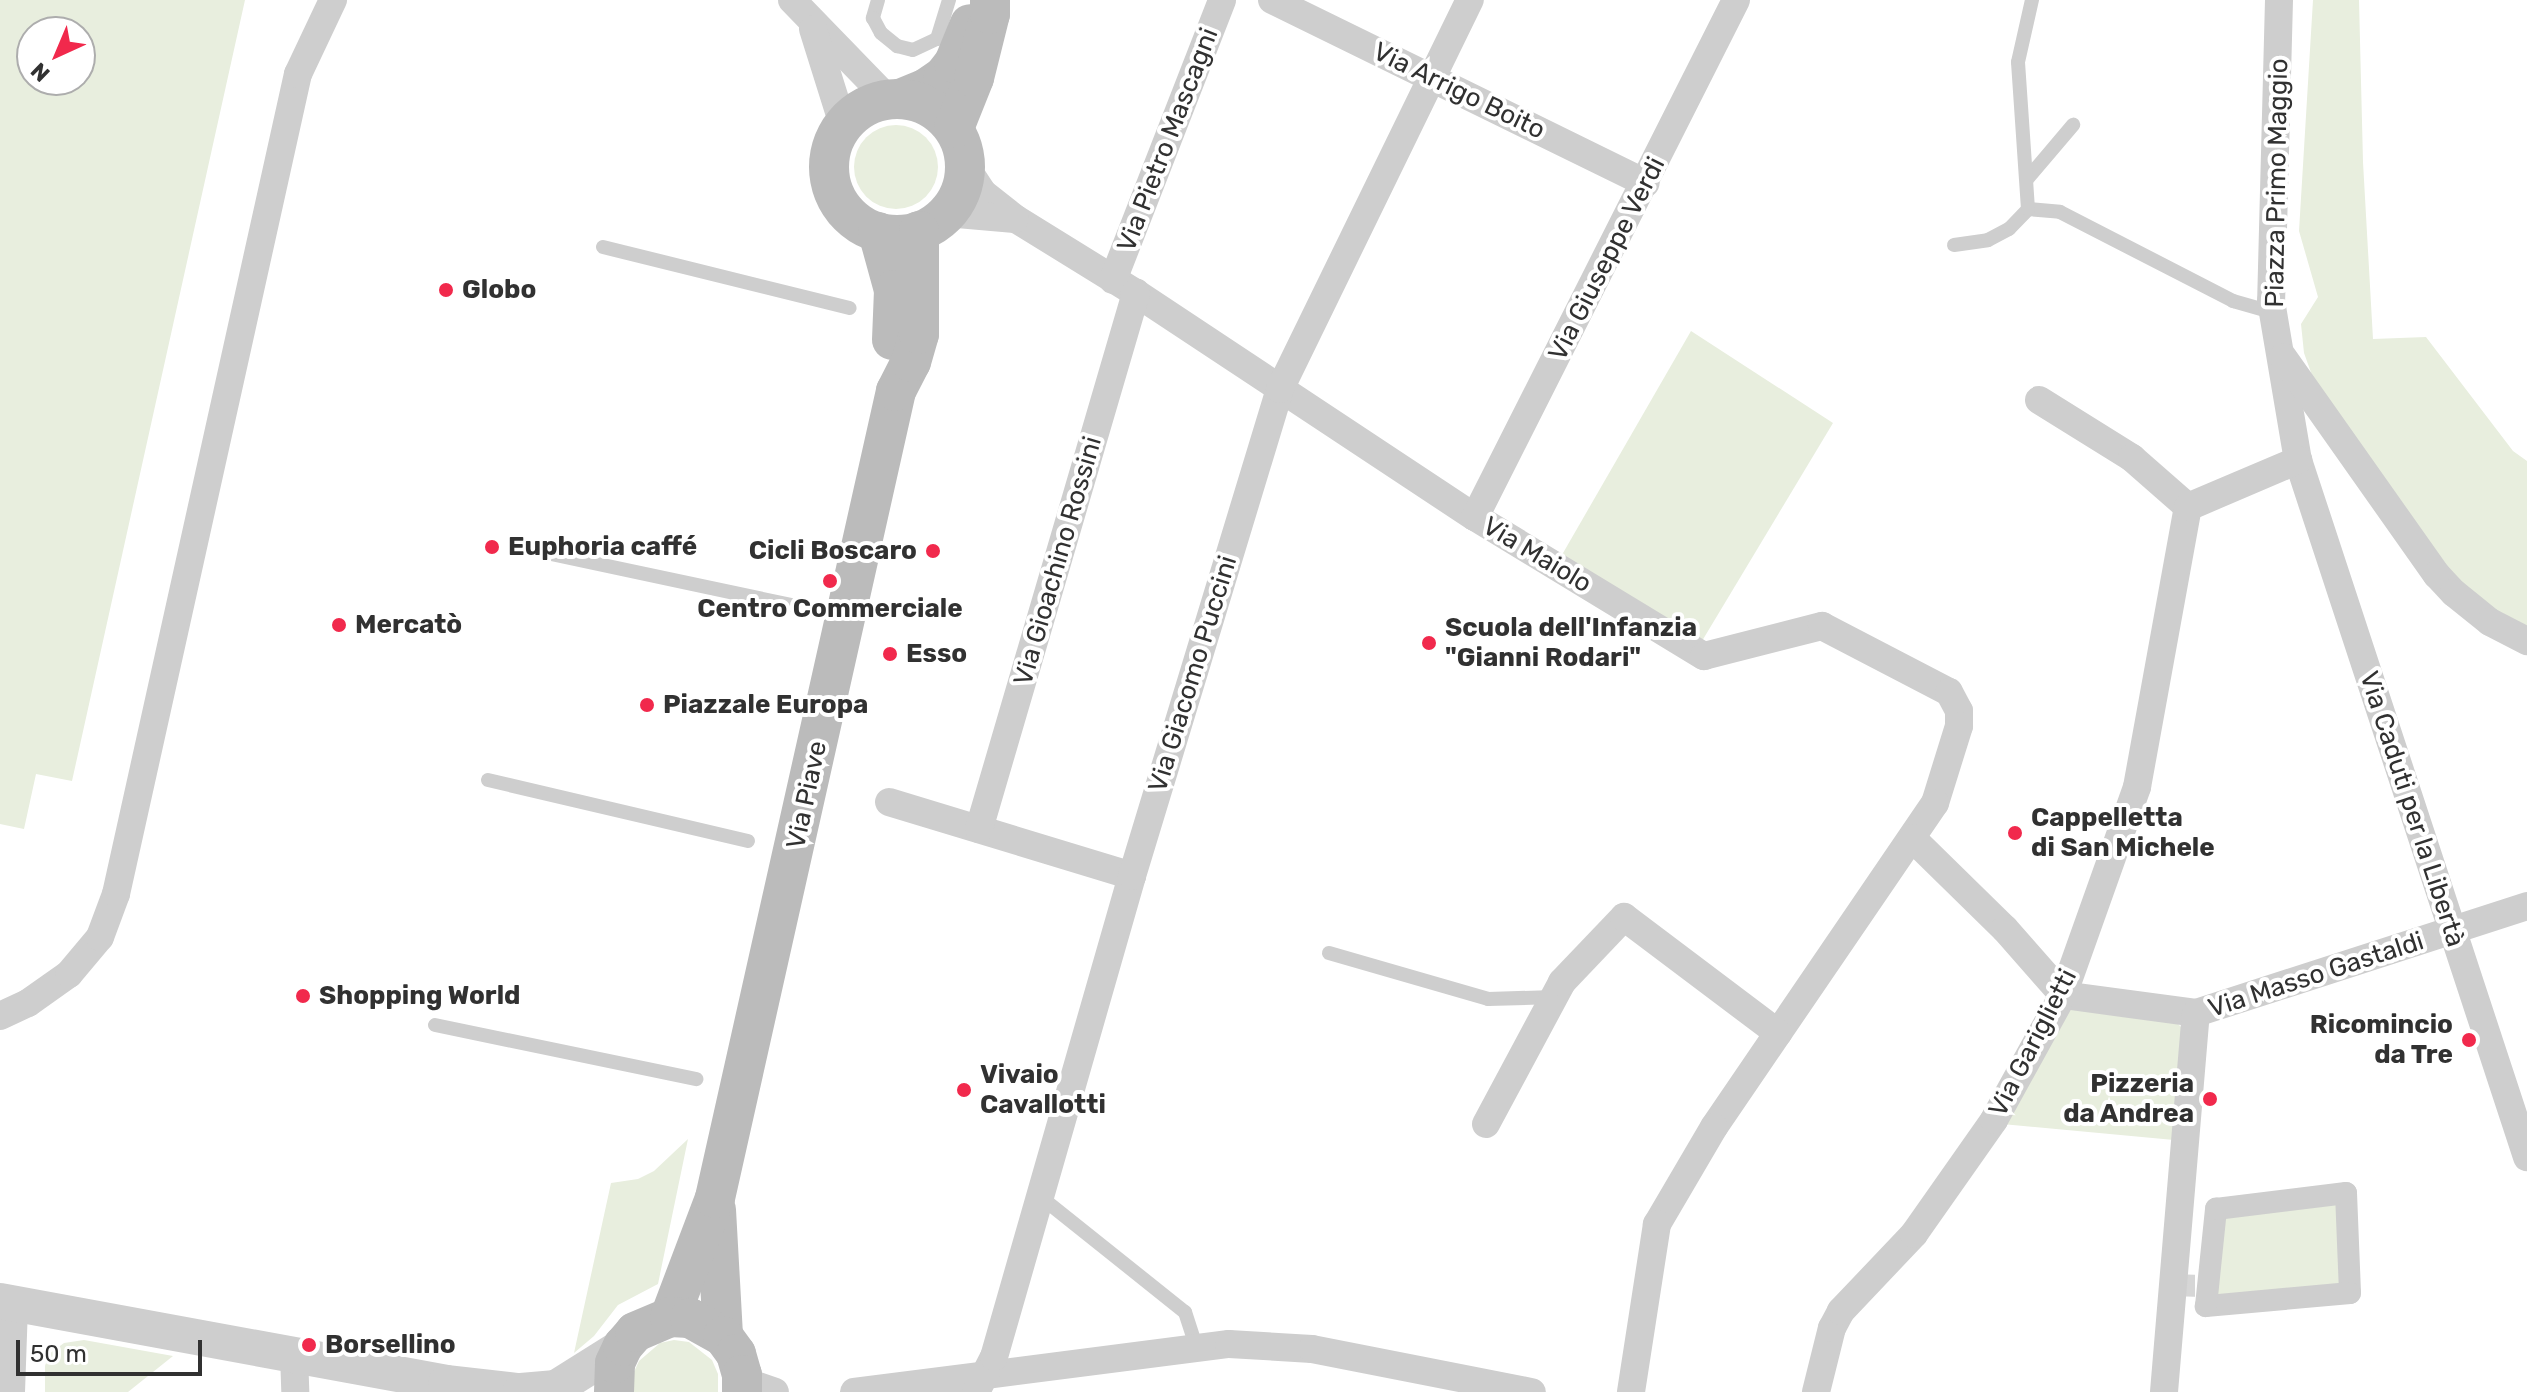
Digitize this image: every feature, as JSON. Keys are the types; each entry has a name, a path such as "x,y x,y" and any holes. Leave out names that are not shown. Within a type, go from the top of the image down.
{"main road":[{"path":"894,100 921,103 939,113 954,128 966,167 963,187 933,222 898,235 878,232 856,221 842,206 832,186 830,156 843,125 859,110 925,89 954,63 979,0"},
{"path":"954,128 974,78 990,14 990,0"},
{"name":"Via Piave","path":"670,1317 715,1198 896,391 911,362 919,334 933,222"},
{"name":"Via Piave","path":"878,232 894,290 889,353 896,391"},
{"name":"Via Piave","path":"715,1198 723,1336"},
{"path":"614,1392 615,1363 623,1346 635,1332 670,1317 699,1321 723,1336 753,1386"}],"street":[{"path":"0,1016 28,1003 69,974 100,937 116,894 298,74 333,0"},
{"name":"Via Pietro Mascagni","path":"1125,286 1222,0"},
{"name":"Via Arrigo Boito","path":"1272,0 1646,183"},
{"name":"Via Giacomo Puccini","path":"980,1383 994,1357 1042,1198 1132,876 1280,389 1430,76 1470,0"},
{"name":"Via Giuseppe Verdi","path":"1475,517 1736,0"},
{"name":"Piazza Primo Maggio","path":"2279,0 2272,312 2298,460"},
{"path":"801,10 894,100"},
{"path":"801,10 843,125"},
{"name":"Via Maiolo","path":"966,167 983,193 1016,219 1125,286 1475,517 1704,656 1822,626 1949,692 1959,711 1959,726 1935,803 1682,1176 1657,1224 1631,1392"},
{"name":"Via Maiolo","path":"933,222 1016,219"},
{"name":"Via Gioachino Rossini","path":"979,829 1125,286"},
{"path":"2280,352 2437,575 2490,622 2527,641"},
{"path":"2039,400 2132,458 2188,507 2298,460"},
{"name":"Via Caduti per la Libertà","path":"2298,460 2527,1157"},
{"name":"Via Gariglietti","path":"1816,1392 1832,1328 1841,1311 1914,1234 1985,1133 2063,995 2137,787 2188,507"},
{"path":"889,802 1132,876"},
{"path":"1912,838 2005,929 2063,995"},
{"name":"Via Masso Gastaldi","path":"2063,995 2196,1013 2527,906"},
{"path":"1486,1124 1562,982 1624,917 1778,1033"},
{"path":"2164,1392 2196,1013"},
{"path":"2346,1193 2350,1293 2206,1306 2216,1209 2346,1193"},
{"path":"11,1392 7,1302 446,1383 523,1392 556,1388 623,1346"},
{"path":"854,1392 980,1383 1229,1344 1312,1349 1532,1392"},
{"path":"294,1354 295,1392"}],"lane":[{"path":"878,0 873,18 881,33 897,46 913,50 937,39 949,0"},
{"path":"1954,245 1988,240 2009,229 2028,209 2018,62 2032,0"},
{"path":"2028,178 2073,125"},
{"path":"2028,209 2060,212 2233,301 2272,312"},
{"path":"603,247 850,308"},
{"path":"537,551 800,607"},
{"path":"488,780 748,841"},
{"path":"1329,953 1488,999 1554,997"},
{"path":"435,1025 696,1079"},
{"path":"1042,1198 1185,1312 1197,1348"}],"green space":[{"path":"0,0 245,0 72,781 36,774 24,829 0,824"},
{"path":"2313,0 2359,0 2363,162 2373,339 2426,337 2513,451 2527,461 2527,631 2460,588 2313,378 2304,353 2301,324 2318,297 2299,231"},
{"path":"896,125 912,128 926,137 935,151 938,167 935,183 926,197 912,206 896,209 880,206 866,197 857,183 854,167 857,151 866,137 880,128"},
{"path":"1691,331 1833,423 1699,646 1559,560"},
{"path":"2064,1009 2172,1018 2183,1029 2174,1140 2002,1124"},
{"path":"688,1139 658,1284 618,1305 594,1336 574,1353 611,1183 638,1179 654,1171"},
{"path":"2341,1199 2344,1290 2212,1301 2220,1214"},
{"path":"84,1340 173,1356 128,1392 45,1392 45,1366 49,1354 64,1343"},
{"path":"674,1340 689,1342 712,1360 718,1374 718,1392 634,1392 633,1374 639,1361 660,1343"}],"tunnel":[{"path":"2173,1285 2208,1286"}],"place":[{"name":"Globo","path":"446,290"},
{"name":"Euphoria caffé","path":"492,547"},
{"name":"Cicli Boscaro","path":"933,551"},
{"name":"Centro Commerciale","path":"830,581"},
{"name":"Mercatò","path":"339,625"},
{"name":"Scuola dell'Infanzia \"Gianni Rodari\"","path":"1429,643"},
{"name":"Esso","path":"890,654"},
{"name":"Piazzale Europa","path":"647,705"},
{"name":"Cappelletta di San Michele","path":"2015,833"},
{"name":"Shopping World","path":"303,996"},
{"name":"Ricomincio da Tre","path":"2469,1040"},
{"name":"Vivaio Cavallotti","path":"964,1090"},
{"name":"Pizzeria da Andrea","path":"2210,1099"},
{"name":"Borsellino","path":"309,1345"}]}
